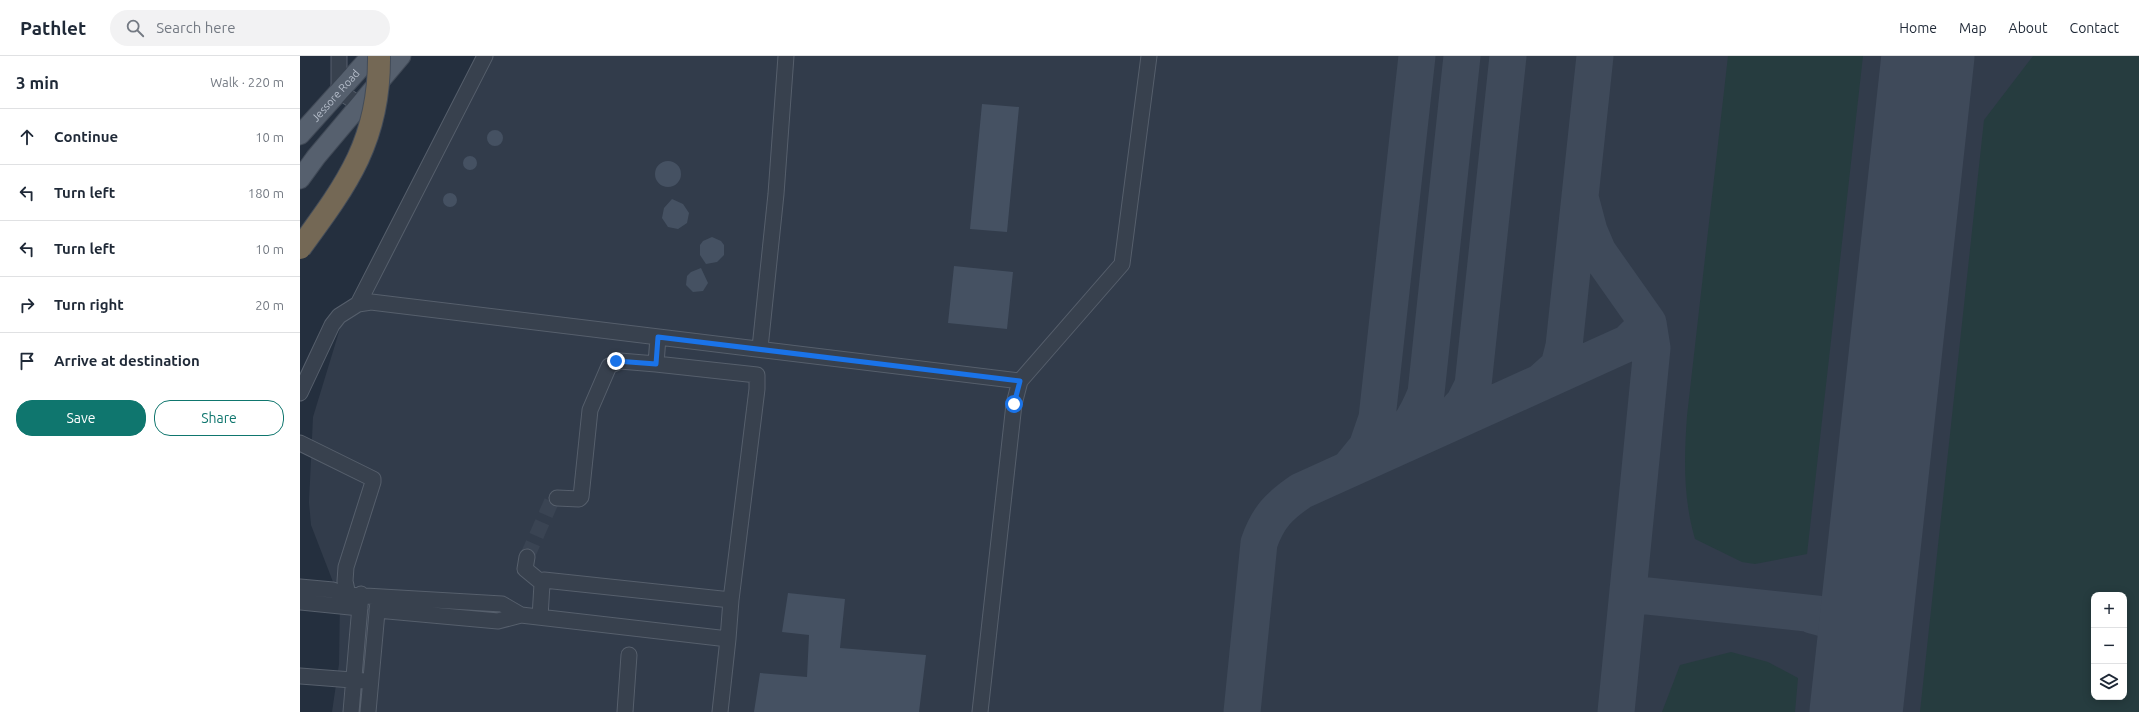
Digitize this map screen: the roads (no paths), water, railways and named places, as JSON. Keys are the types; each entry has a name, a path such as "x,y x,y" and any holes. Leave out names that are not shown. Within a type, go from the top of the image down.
{"highway":[{"path":"300,248 339,195 360,157 369,132 378,79 379,56"}],"main road":[{"name":"Jessore Road","path":"300,135 370,56"},
{"path":"300,178 401,56"}],"street":[{"path":"339,56 339,91 360,105"},
{"path":"358,304 485,56"},
{"path":"760,348 776,194 786,56"},
{"path":"980,712 1014,404 1020,381 1122,264 1149,56"},
{"path":"300,392 332,325 339,316 358,304 371,302 760,348 1020,381"},
{"path":"656,364 658,337"},
{"path":"557,498 579,499 581,497 590,410 609,366 620,361 757,375 757,389 731,600 720,712"},
{"path":"300,443 372,479 373,482 346,567 345,581 356,599 354,680 351,712"},
{"path":"527,557 524,568 542,583"},
{"path":"542,583 544,580 731,600"},
{"path":"540,617 542,583"},
{"path":"300,587 333,590 356,599 498,621 521,615 728,639"},
{"path":"300,602 356,599"},
{"path":"368,712 378,603"},
{"path":"625,712 629,655"},
{"path":"300,676 371,682"}],"tunnel":[{"path":"527,557 553,498 557,498"}]}
